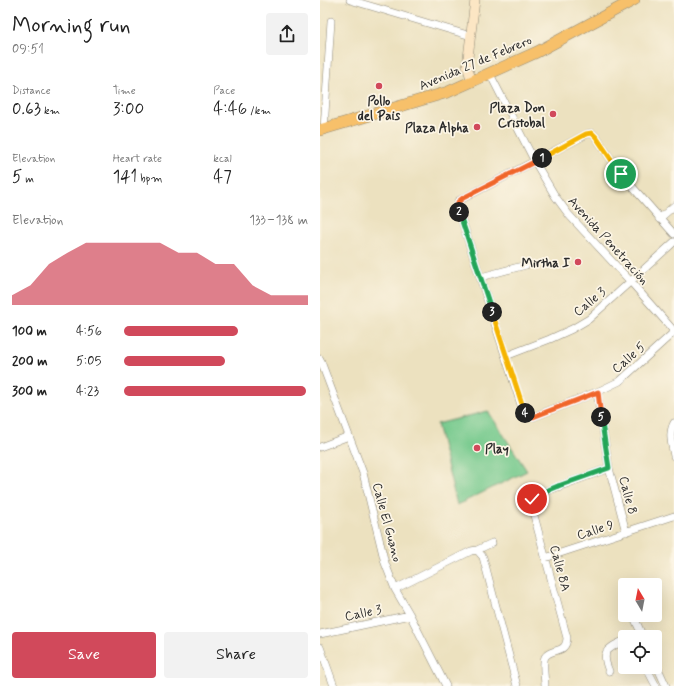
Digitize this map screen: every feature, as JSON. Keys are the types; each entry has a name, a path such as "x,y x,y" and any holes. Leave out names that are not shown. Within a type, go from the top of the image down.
{"main road":[{"path":"472,82 467,66 475,0"},
{"name":"Avenida 27 de Febrero","path":"322,130 420,101 472,82 537,52 634,0"}],"street":[{"path":"350,0 471,36"},
{"path":"322,130 331,21"},
{"name":"Avenida Penetración","path":"490,74 535,162 555,196 569,215 674,331"},
{"path":"506,356 458,208 458,202 586,134 592,133 621,174 659,219 674,234"},
{"path":"659,219 674,206"},
{"name":"Calle 3","path":"506,356 572,329 589,319 674,242"},
{"path":"481,277 526,265"},
{"name":"Calle 5","path":"506,356 523,411 527,417 533,417 598,392 620,381 674,331"},
{"name":"Calle El Guano","path":"320,359 362,473 385,563 395,589 446,686"},
{"name":"Calle 8","path":"598,392 609,468 626,532"},
{"path":"674,423 671,430 671,440 674,456"},
{"path":"320,446 349,436"},
{"name":"Calle 8A","path":"545,686 545,657 563,648 567,644 567,638 532,508 532,499 536,495 609,468"},
{"name":"Calle 9","path":"546,558 674,516"},
{"path":"395,589 492,542"},
{"path":"477,550 483,557 517,686"},
{"name":"Calle 3","path":"320,634 410,615"},
{"path":"609,671 604,658 606,651 618,644"},
{"path":"320,647 331,685"},
{"path":"650,674 656,686"},
{"path":"660,674 666,686"}],"green space":[{"name":"Play","path":"488,411 527,471 457,505 437,424"}],"place":[{"name":"Pollo del Pais","path":"379,86"},
{"name":"Plaza Don Cristobal","path":"553,114"},
{"name":"Plaza Alpha","path":"477,127"},
{"name":"Mirtha I","path":"578,262"},
{"name":"Play","path":"477,448"}],"route":[{"path":"532,499 536,495 609,468 598,392 533,417 527,417 523,411 458,208 458,202 586,134 592,133 596,137 621,174"}]}
